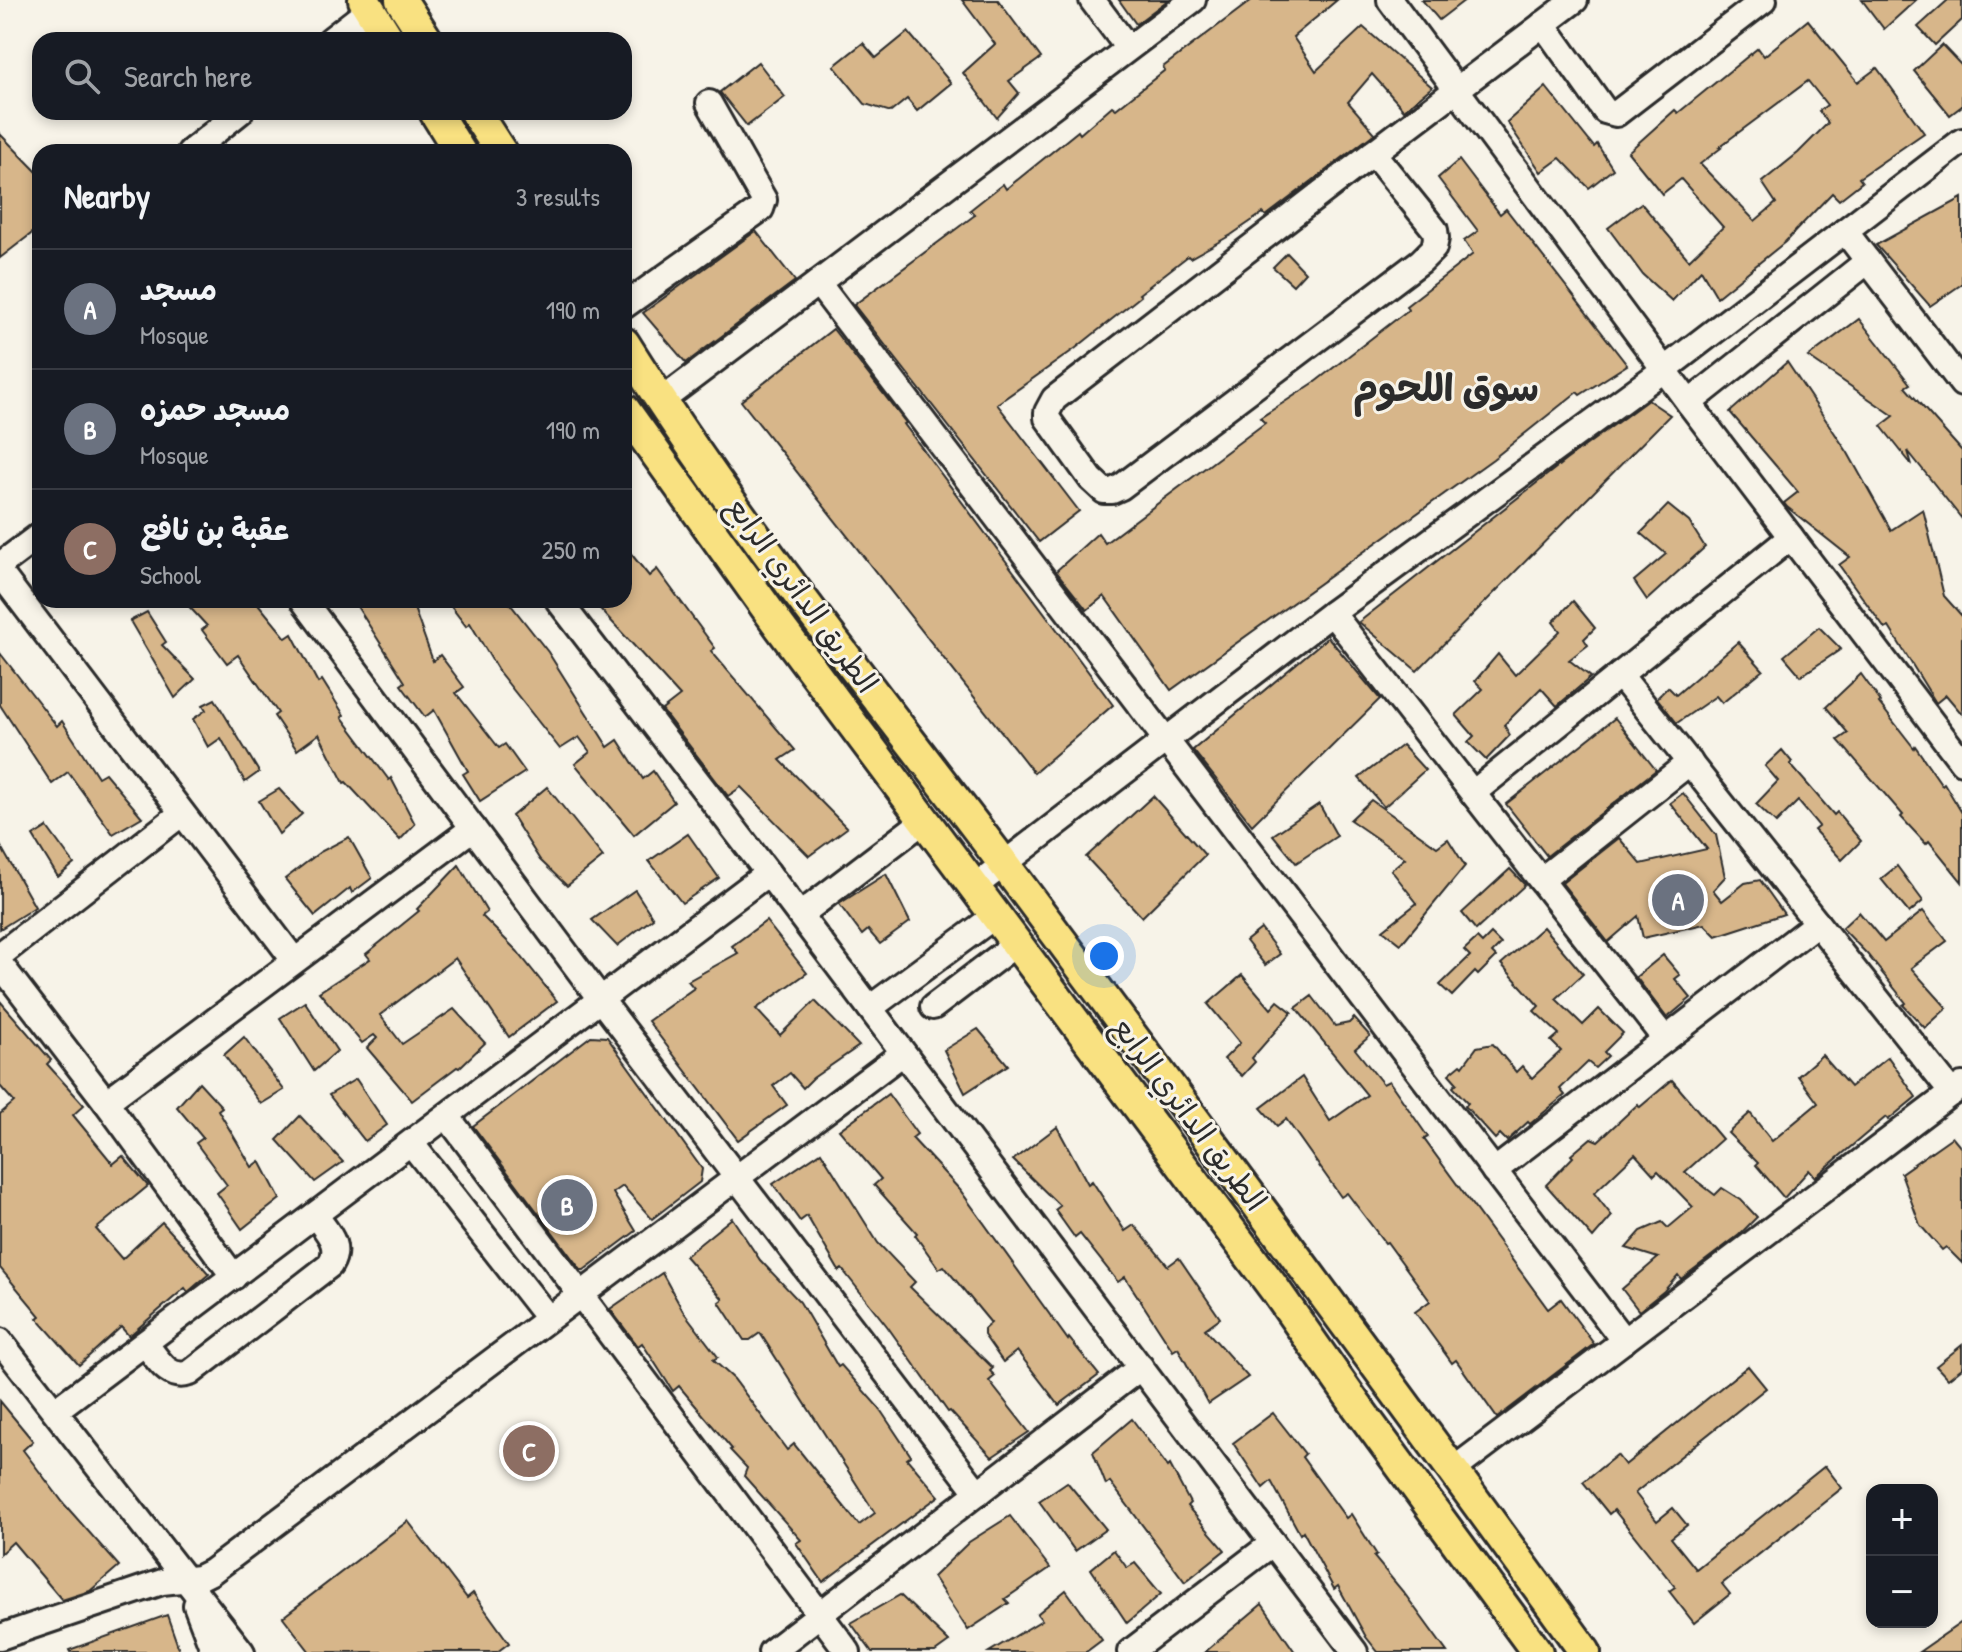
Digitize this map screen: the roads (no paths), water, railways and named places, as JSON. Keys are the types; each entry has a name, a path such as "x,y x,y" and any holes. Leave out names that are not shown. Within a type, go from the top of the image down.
{"main road":[{"path":"401,0 422,32"},
{"path":"367,4 384,32"},
{"path":"440,120 455,144"},
{"path":"480,120 496,144"},
{"name":"الطريق الدائري الرابع","path":"632,356 661,401 808,605 1004,864 1585,1652"},
{"name":"الطريق الدائري الرابع","path":"632,420 780,627 1276,1291 1537,1652"}],"street":[{"path":"1092,0 1128,48"},
{"path":"661,401 1193,0"},
{"path":"1390,0 1689,403 1962,762"},
{"path":"1373,153 1435,230 1434,248 1391,285 1121,487 1112,491 1098,487 1047,418 1054,399 1072,382 1373,153 1575,0"},
{"path":"1543,24 1605,111 1616,114 1764,0"},
{"path":"338,32 367,4"},
{"path":"632,300 761,209 764,200 709,103"},
{"path":"200,144 230,120"},
{"path":"975,886 1332,613 1665,369 1962,141"},
{"path":"1845,231 1962,384"},
{"path":"1689,403 1868,261"},
{"path":"818,283 1624,1341"},
{"path":"1473,793 1791,537"},
{"path":"0,565 32,541"},
{"path":"0,573 294,960"},
{"path":"309,608 601,1000 978,1493"},
{"path":"564,608 800,915 1355,1652"},
{"path":"1332,613 1665,1039"},
{"path":"1453,1470 1957,1089 1817,923 1620,675"},
{"path":"1541,880 1690,762"},
{"path":"0,955 181,814"},
{"path":"800,915 926,819"},
{"path":"106,1102 473,828"},
{"path":"56,1410 768,873"},
{"path":"870,1008 996,915"},
{"path":"1494,1171 1817,923"},
{"path":"933,1007 1017,943"},
{"path":"0,964 234,1277"},
{"path":"0,1637 162,1582 187,1580 211,1572 903,1053"},
{"path":"447,1116 848,1652"},
{"path":"411,1143 548,1318"},
{"path":"145,1343 169,1372 180,1376 190,1373 330,1265 336,1254 334,1241 315,1215"},
{"path":"0,1341 242,1652"},
{"path":"771,1652 1141,1367"},
{"path":"1130,1652 1273,1543"},
{"path":"187,1580 214,1652"}],"place":[{"name":"مسجد","path":"1678,900"},
{"name":"مسجد حمزه","path":"567,1205"},
{"name":"عقبة بن نافع","path":"529,1451"}],"district":[{"name":"سوق اللحوم","path":"1446,388"}]}
